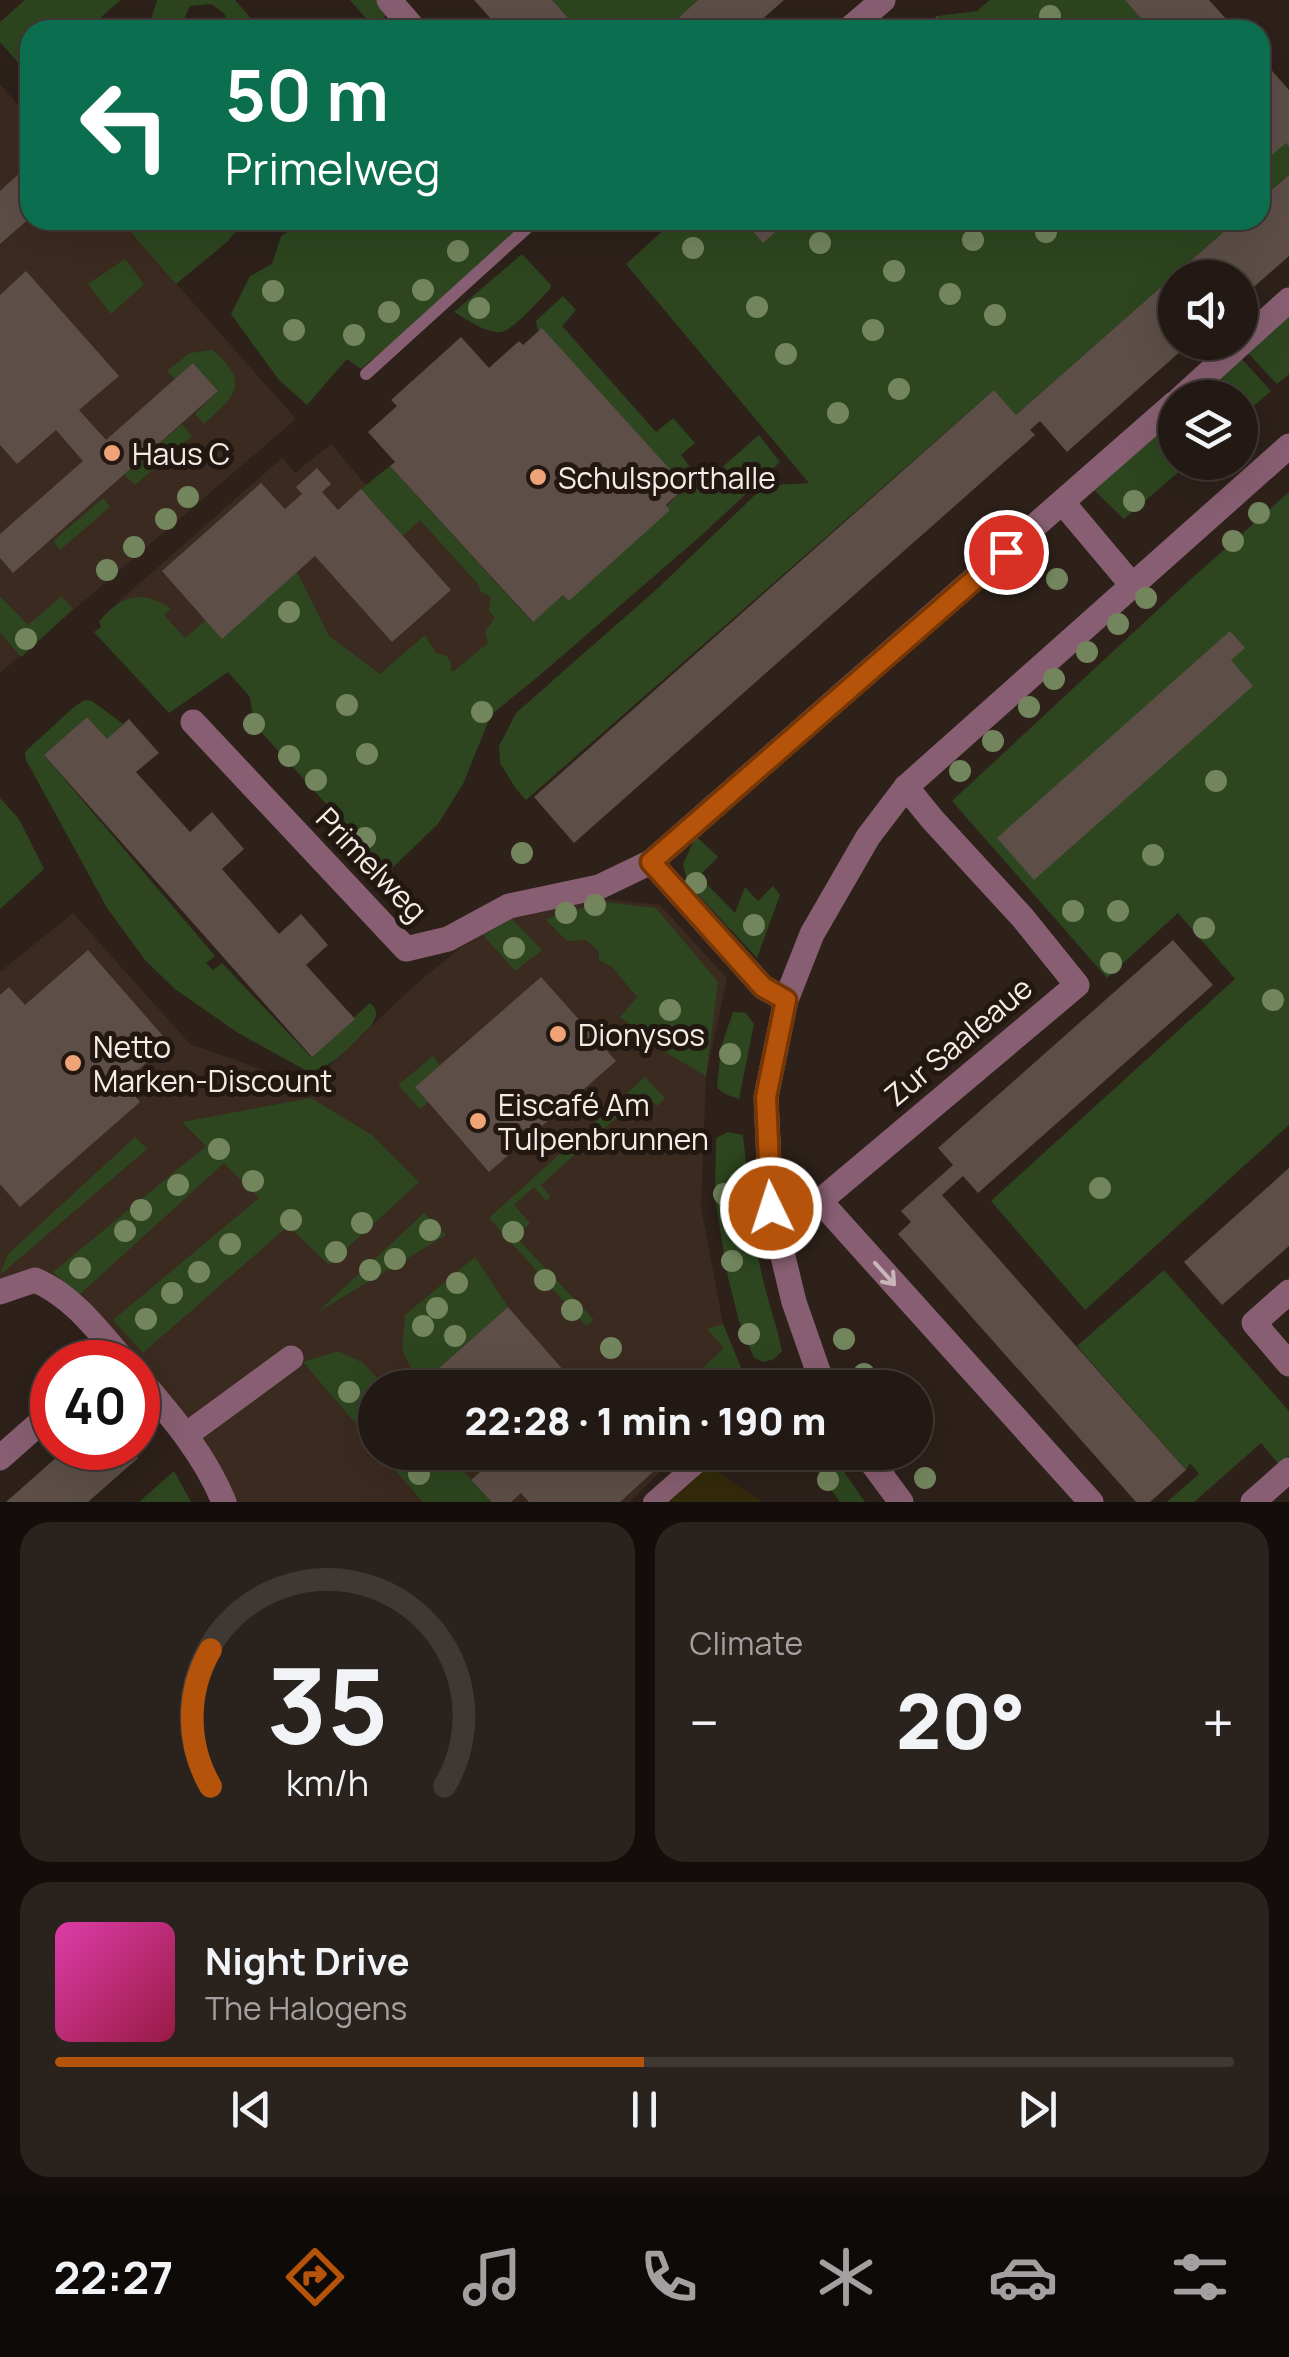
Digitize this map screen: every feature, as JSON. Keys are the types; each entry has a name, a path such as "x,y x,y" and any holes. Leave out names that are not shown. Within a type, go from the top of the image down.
{"street":[{"path":"389,0 406,20"},
{"path":"860,20 883,0"},
{"path":"1201,380 1289,300"},
{"name":"Primelweg","path":"193,722 406,950 448,939 509,906 599,888 651,862 1158,418"},
{"path":"818,1370 794,1302 771,1208 766,1097 786,1000 812,934 842,877 906,787 1289,446"},
{"path":"1063,503 1132,585"},
{"name":"Zur Saaleaue","path":"820,1202 1077,985 1024,918 906,787"},
{"path":"651,862 763,987 786,1000"},
{"path":"771,1208 820,1202 1091,1502"},
{"path":"0,1292 35,1280 54,1288 82,1313 102,1340"},
{"path":"1289,1292 1254,1323 1289,1364"},
{"path":"186,1435 291,1358"},
{"path":"160,1402 213,1475 224,1502"},
{"path":"0,1458 30,1431"},
{"path":"654,1502 690,1470"},
{"path":"877,1470 901,1502"},
{"path":"1252,1502 1289,1470"}],"lane":[{"path":"366,374 525,230"}],"shaded area":[{"path":"0,84 20,107 20,230 129,230 296,419 0,673"},
{"path":"331,444 366,485 390,466 533,622 332,811 254,724 250,697 228,672 116,604 282,458 295,473"},
{"path":"607,899 660,905 727,978 706,1077 701,1207 723,1324 742,1370 358,1370 358,1470 662,1470 630,1502 218,1502 160,1418 160,1340 95,1340 49,1294 0,1297 0,972 73,913 190,1044 308,1086 415,985 459,949 505,919"}],"green space":[{"path":"25,0 121,0 98,20 20,20 20,65 0,42 0,22"},
{"path":"157,0 235,0 252,20 227,20 211,4 190,6 184,20 151,20"},
{"path":"350,0 389,0 395,8 380,20 368,20"},
{"path":"552,0 698,0 676,20 570,20"},
{"path":"990,0 1125,0 1142,20 940,20 937,16 977,11"},
{"path":"1286,143 1289,147 1289,175 1270,191 1270,150"},
{"path":"129,230 237,230 227,242 176,284"},
{"path":"292,230 525,230 361,369 347,359 307,405 279,380 231,314 250,276 272,264 281,236"},
{"path":"664,230 752,230 763,242 777,230 1226,230 1192,260 1158,260 1158,290 1016,415 994,390 526,800 500,763 499,746 516,713 658,588 755,495 776,485 809,483 626,264"},
{"path":"522,254 551,285 518,321 505,331 494,332 454,312"},
{"path":"125,259 144,284 111,314 88,284"},
{"path":"563,296 576,310 562,326 656,432 673,418 695,443 681,455 703,484 759,435 780,462 704,533 491,715 463,784 438,824 388,872 254,724 250,697 228,672 169,713 94,632 115,606 141,597 171,609 164,615 185,638 206,620 297,572 329,636 380,674 425,635 436,653 447,656 454,671 488,643 485,631 495,618 489,611 491,597 481,592 420,520 403,536 361,489 390,466 532,622 563,595 569,601 686,487 542,329 538,331 536,321"},
{"path":"1289,316 1289,374 1277,384 1255,360 1258,360 1258,344"},
{"path":"212,350 232,372 235,389 204,424 195,414 218,391 193,363 175,379 167,371 190,353"},
{"path":"1243,360 1271,391 1258,402 1258,380 1216,380"},
{"path":"182,424 192,436 135,485 124,475"},
{"path":"1158,431 1158,480 1169,480 1124,519 1093,489"},
{"path":"1289,492 1289,1125 1085,1310 991,1201 1235,979 1178,913 1107,978 952,801"},
{"path":"103,498 110,507 60,550 53,541"},
{"path":"0,596 28,625 62,596 73,609 21,657 0,632"},
{"path":"85,700 123,724 107,740 87,717 44,755 215,956 206,963 213,970 222,963 311,1057 370,1003 375,1008 371,1026 333,1061 307,1071 238,1033 175,989 145,960 107,908 25,753"},
{"path":"0,798 19,819 44,869 0,909"},
{"path":"696,836 718,857 699,876 735,913 745,887 758,901 773,886 780,895 757,958 688,884 683,864"},
{"path":"604,902 656,908 718,982 706,1076 670,1055 620,1017 637,997 612,967 599,960 599,952 586,940 567,941 545,919"},
{"path":"512,919 542,950 515,971 483,935"},
{"path":"733,1012 746,1013 754,1024 739,1099 717,1088 721,1047"},
{"path":"433,1056 440,1065 416,1086 429,1102 420,1109 398,1085"},
{"path":"645,1077 665,1098 657,1106 644,1093 541,1185 551,1197 546,1201 534,1187 514,1205 530,1223 516,1237 594,1320 586,1326 489,1218"},
{"path":"311,1098 372,1135 419,1182 329,1265 288,1226 158,1340 131,1340 113,1320 259,1198 224,1163 78,1296 53,1272 206,1146 182,1122"},
{"path":"728,1132 743,1135 757,1252 782,1351 764,1362 754,1358 739,1321 715,1199 716,1138"},
{"path":"135,1137 147,1149 0,1275 8,1254"},
{"path":"424,1213 446,1235 318,1312"},
{"path":"475,1257 508,1307 437,1370 412,1370 402,1350 405,1315"},
{"path":"1164,1270 1289,1411 1289,1456 1280,1466 1261,1443 1194,1502 1167,1502 1199,1474 1190,1463 1186,1470 1077,1346"},
{"path":"723,1324 742,1370 700,1370 724,1348 707,1329"},
{"path":"338,1351 370,1370 358,1370 358,1426 303,1362"},
{"path":"395,1470 462,1470 492,1502 423,1502"},
{"path":"816,1470 843,1470 865,1502 840,1502"},
{"path":"174,1471 191,1502 139,1502"}],"sand":[{"path":"697,1470 715,1470 763,1502 654,1502"}],"building":[{"path":"474,0 552,0 570,20 492,20"},
{"path":"698,0 784,0 761,20 676,20"},
{"path":"1125,0 1209,0 1227,20 1142,20"},
{"path":"1270,68 1289,90 1289,147 1286,143 1270,157"},
{"path":"20,173 20,227 0,244 0,191"},
{"path":"1289,175 1289,256 1258,283 1258,260 1192,260 1226,230 1270,230 1270,191"},
{"path":"752,230 778,230 763,243"},
{"name":"Haus C","path":"26,271 119,376 79,410 106,440 193,363 218,391 13,573 0,558 0,534 83,461 56,430 17,464 0,445 0,295"},
{"path":"1158,290 1158,360 1171,360 1067,452 1040,421 1030,430 1035,435 574,843 534,797 994,390 1016,415"},
{"name":"Schulsporthalle","path":"542,328 686,487 666,505 670,510 569,601 563,595 533,622 390,466 395,462 368,432 397,406 391,400 461,337 489,368 519,341 523,345"},
{"path":"317,468 331,484 322,492 338,510 361,489 451,590 392,642 315,556 222,639 162,571 261,483 285,509 302,494 296,487"},
{"path":"1230,631 1245,648 1231,660 1253,686 1034,880 997,838"},
{"path":"87,717 107,739 129,719 159,753 136,772 190,832 212,812 244,849 222,869 279,934 301,914 328,945 306,965 355,1019 312,1057 44,755"},
{"path":"1173,940 1213,985 978,1193 963,1176 942,1195 1186,1470 1150,1502 1136,1502 898,1234 911,1222 901,1211 953,1165 938,1148"},
{"name":"Netto Marken-Discount","path":"88,950 169,1043 123,1083 140,1102 20,1207 0,1184 0,995 9,987 25,1005"},
{"path":"541,977 616,1061 489,1172 415,1087"},
{"path":"1289,1168 1289,1246 1222,1305 1184,1262"},
{"path":"508,1307 563,1370 437,1370"},
{"path":"42,1470 124,1470 88,1502 6,1502"},
{"path":"482,1470 654,1471 620,1502 529,1502 521,1493 511,1502 492,1502 471,1480"}],"place":[{"name":"Haus C","path":"112,453"},
{"name":"Schulsporthalle","path":"538,477"},
{"name":"Dionysos","path":"558,1034"},
{"name":"Netto Marken-Discount","path":"73,1063"},
{"name":"Eiscafé Am Tulpenbrunnen","path":"478,1121"}],"route":[{"path":"771,1208 766,1097 786,1000 763,987 651,862 1006,552"}]}
